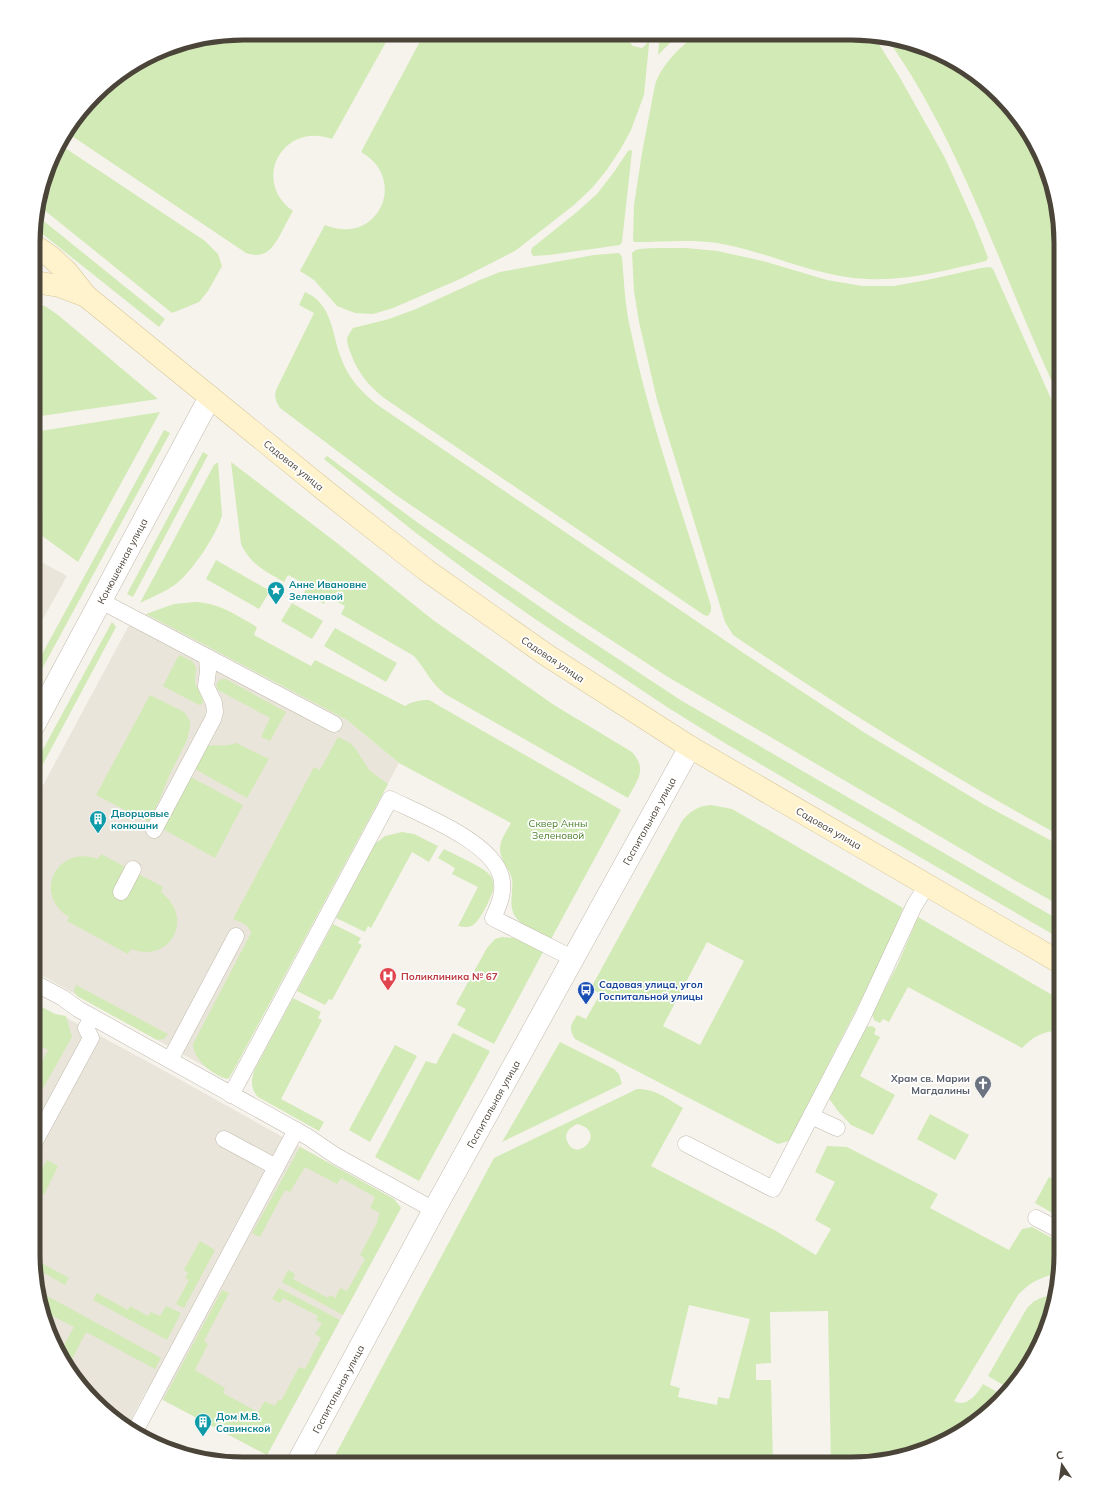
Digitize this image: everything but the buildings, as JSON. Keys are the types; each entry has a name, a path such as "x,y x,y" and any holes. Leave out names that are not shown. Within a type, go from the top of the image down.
{"main road":[{"name":"Садовая улица","path":"40,249 51,257 67,272 86,296 328,493 426,570 545,654 690,747 1054,959"},
{"name":"Садовая улица","path":"40,283 59,286 86,296"}],"street":[{"name":"Конюшенная улица","path":"40,698 100,601 210,397"},
{"name":"Госпитальная улица","path":"301,1457 572,958 690,747"}],"lane":[{"path":"100,601 334,724"},
{"path":"154,830 213,720 215,712 214,703 206,686 208,671 207,658"},
{"path":"231,1095 390,799 462,834 487,854 501,875 502,884 501,900 493,918 572,958"},
{"path":"121,892 133,869"},
{"path":"686,1144 773,1189 862,1018 914,906 927,885"},
{"path":"170,1060 236,936"},
{"path":"40,985 63,998 92,1018 296,1130 336,1156 434,1210"},
{"path":"40,1132 91,1038 86,1028 92,1018"},
{"path":"811,1116 837,1128"},
{"path":"137,1427 296,1130"},
{"path":"224,1139 276,1167"},
{"path":"1036,1218 1054,1227"}],"shaded area":[{"path":"40,561 67,576 40,624"},
{"path":"146,614 347,720 399,763 228,1079 223,1078 40,974 40,791 128,627"},
{"path":"40,1008 54,1015 67,1018 152,1064 394,1199 401,1208 267,1455 146,1391 132,1417 135,1418 132,1424 119,1415 99,1398 82,1378 67,1356 55,1332 47,1307 40,1267"}],"green space":[{"path":"230,40 387,40 332,139 315,136 300,138 287,146 278,157 274,170 274,184 280,198 293,211 273,246 269,250 265,253 257,255 246,253 71,135 74,130 99,99 130,74 165,55 190,47"},
{"path":"421,40 628,40 633,46 642,48 649,40 644,95 631,130 606,171 592,188 574,205 515,251 460,279 393,308 373,314 355,313 337,306 314,280 300,271 325,225 344,229 360,227 372,219 381,207 385,193 383,178 375,164 361,152"},
{"path":"659,40 673,40 658,55"},
{"path":"690,40 864,40 877,42 899,76 945,158 974,222 988,258 986,261 912,277 867,279 829,274 736,247 717,243 697,241 633,241 634,205 655,85 666,64"},
{"path":"891,44 929,55 953,67 985,90 1004,109 1020,130 1039,165 1050,203 1054,230 1054,386 961,169 939,124 914,80"},
{"path":"64,147 205,241 218,254 222,266 208,291 199,302 172,313 43,209 55,165"},
{"path":"631,150 622,242 620,245 533,256 531,252 532,248 597,194 628,151"},
{"path":"42,219 165,319 159,327 40,232"},
{"path":"686,248 717,251 763,261 827,280 862,286 894,286 981,268 990,267 993,269 1054,405 1054,832 977,789 895,740 733,635 725,622 657,400 639,322 634,291 632,253 640,249"},
{"path":"619,253 622,257 627,313 639,367 658,436 711,606 711,611 708,616 704,615 384,398 360,373 348,345 347,338 353,328 389,319 416,309 500,272 594,255"},
{"path":"305,292 314,297 321,304 330,321 344,365 352,379 361,390 379,406 745,654 865,733 983,804 1054,842 1054,902 668,677 571,614 396,495 280,408 277,404 275,395 276,390 314,313 299,305"},
{"path":"40,306 45,306 58,315 158,399 40,416"},
{"path":"160,412 78,562 40,534 40,431"},
{"path":"164,430 170,433 40,673 40,658"},
{"path":"203,452 208,455 133,597 127,594"},
{"path":"327,456 421,525 562,622 682,701 1054,917 1054,935 728,745 667,707 535,619 471,574 416,533 324,459"},
{"path":"218,462 222,515 210,542 182,579 167,590 140,603 214,465"},
{"path":"231,462 337,543 433,620 554,705 632,752 637,758 640,770 628,798 445,694 432,680 414,656 341,614 345,606 328,597 324,604 304,593 307,585 288,575 284,582 259,567 249,557 241,544"},
{"path":"216,560 270,591 259,609 206,579"},
{"name":"Сквер Анны Зеленовой","path":"196,602 220,607 257,627 254,635 311,666 315,660 405,706 417,701 429,700 621,810 551,939 522,924 515,916 513,911 511,901 512,880 500,853 502,838 511,823 399,763 347,720 146,614 174,604"},
{"path":"292,603 323,621 312,639 281,621"},
{"path":"112,622 116,627 40,770 40,755"},
{"path":"335,628 397,663 386,682 324,646"},
{"path":"179,655 192,661 196,667 195,683 203,700 203,703 200,705 163,686"},
{"path":"222,679 226,679 286,712 270,741 261,737 270,718 218,690 217,683"},
{"path":"150,695 184,712 190,721 190,727 187,740 148,822 96,795"},
{"path":"338,737 350,743 370,771 388,784 228,1079 217,1075 200,1061 196,1056 193,1044 251,933 246,925 233,919 314,767 320,770"},
{"path":"236,743 269,759 247,798 193,768 206,747"},
{"path":"189,776 243,805 215,858 161,828"},
{"path":"711,805 732,809 903,908 886,951 789,1141 778,1144 575,1039 571,1029 577,1015 586,1019 600,994 591,988 682,821 688,814 695,810","holes":["707,942 744,961 700,1045 663,1026"]},
{"path":"402,832 414,834 438,846 429,862 412,852 371,928 368,926 365,932 336,918 375,844 385,836"},
{"path":"444,849 481,868 490,875 493,880 493,890 488,904 476,923 470,927 458,926 478,887 452,874 455,868 438,858"},
{"path":"101,854 163,887 161,892 171,903 176,914 177,925 174,936 167,944 157,950 145,952 131,949 128,954 67,921 69,917 58,907 52,896 51,885 54,874 61,865 71,858 83,856 98,859"},
{"path":"918,917 1054,996 1054,1031 1035,1037 1022,1048 908,987 889,1022 883,1019 880,1023 874,1020 872,1013 897,966"},
{"path":"333,924 361,938 358,943 362,945 332,1000 329,999 325,1005 297,991"},
{"path":"502,937 514,938 543,952 494,1044 457,1025 466,1009 456,1004 487,948 495,939"},
{"path":"76,985 168,1034 164,1039 157,1040 77,996 74,991"},
{"path":"293,998 321,1012 318,1018 322,1020 281,1099 324,1122 319,1131 258,1097 252,1087 255,1069"},
{"path":"40,1006 55,1014 66,1016 72,1037 40,1094 40,1065 48,1050 40,1046"},
{"path":"872,1026 876,1029 874,1034 880,1037 860,1076 895,1095 873,1135 851,1125 828,1097 865,1027"},
{"path":"453,1033 490,1051 419,1181 375,1157 426,1061 436,1064"},
{"path":"560,1042 614,1069 619,1074 622,1084 502,1142"},
{"path":"395,1045 417,1056 370,1142 349,1130"},
{"path":"637,1089 655,1092 683,1108 651,1166 776,1231 816,1255 831,1229 815,1220 835,1182 815,1172 827,1146 847,1147 938,1194 930,1208 1009,1250 1022,1229 1032,1227 1054,1239 1053,1275 1037,1280 1018,1295 954,1401 963,1403 971,1399 975,1396 983,1384 999,1393 975,1415 953,1430 929,1442 904,1450 864,1457 831,1457 828,1311 770,1312 771,1363 756,1364 756,1380 771,1380 773,1457 334,1457 494,1158","holes":["577,1124 586,1128 590,1133 588,1144 583,1148 573,1148 568,1143 566,1137 569,1129","689,1305 750,1319 729,1399 718,1397 717,1405 678,1397 680,1388 670,1385"]},
{"path":"930,1114 969,1135 955,1160 917,1139"},
{"path":"300,1147 394,1199 401,1208 343,1315 282,1282 288,1270 295,1274 293,1279 328,1298 330,1295 335,1298 340,1288 347,1291 365,1259 360,1255 378,1221 377,1220 380,1213 370,1208 375,1197 341,1178 337,1184 305,1167 290,1192 285,1190 260,1237 252,1233"},
{"path":"47,1160 58,1166 44,1195 40,1193 40,1172"},
{"path":"1049,1177 1054,1180 1054,1214 1035,1203"},
{"path":"200,1241 215,1250 184,1308 176,1304 189,1280 185,1278 188,1273 184,1270"},
{"path":"40,1262 69,1278 65,1285 41,1271"},
{"path":"279,1288 340,1320 267,1455 163,1400 222,1290 229,1293 204,1341 208,1344 195,1370 225,1388 223,1393 258,1412 265,1401 275,1406 278,1400 281,1401 299,1367 305,1369 321,1338 315,1334 322,1323 316,1320 318,1316 283,1298 280,1303 272,1299"},
{"path":"97,1293 128,1310 130,1306 148,1316 151,1312 160,1316 166,1306 181,1313 167,1340 93,1300"},
{"path":"44,1294 161,1358 155,1369 86,1332 71,1362 63,1347 74,1327 49,1314"},
{"path":"1050,1296 1039,1331 1018,1370 1005,1386 988,1376 1027,1308 1033,1302"}],"place":[{"name":"Анне Ивановне Зеленовой","path":"276,605"},
{"name":"Дворцовые конюшни","path":"98,834"},
{"name":"Поликлиника № 67","path":"388,991"},
{"name":"Садовая улица, угол Госпитальной улицы","path":"586,1005"},
{"name":"Храм св. Марии Магдалины","path":"983,1099"},
{"name":"Дом М.В. Савинской","path":"203,1437"}]}
